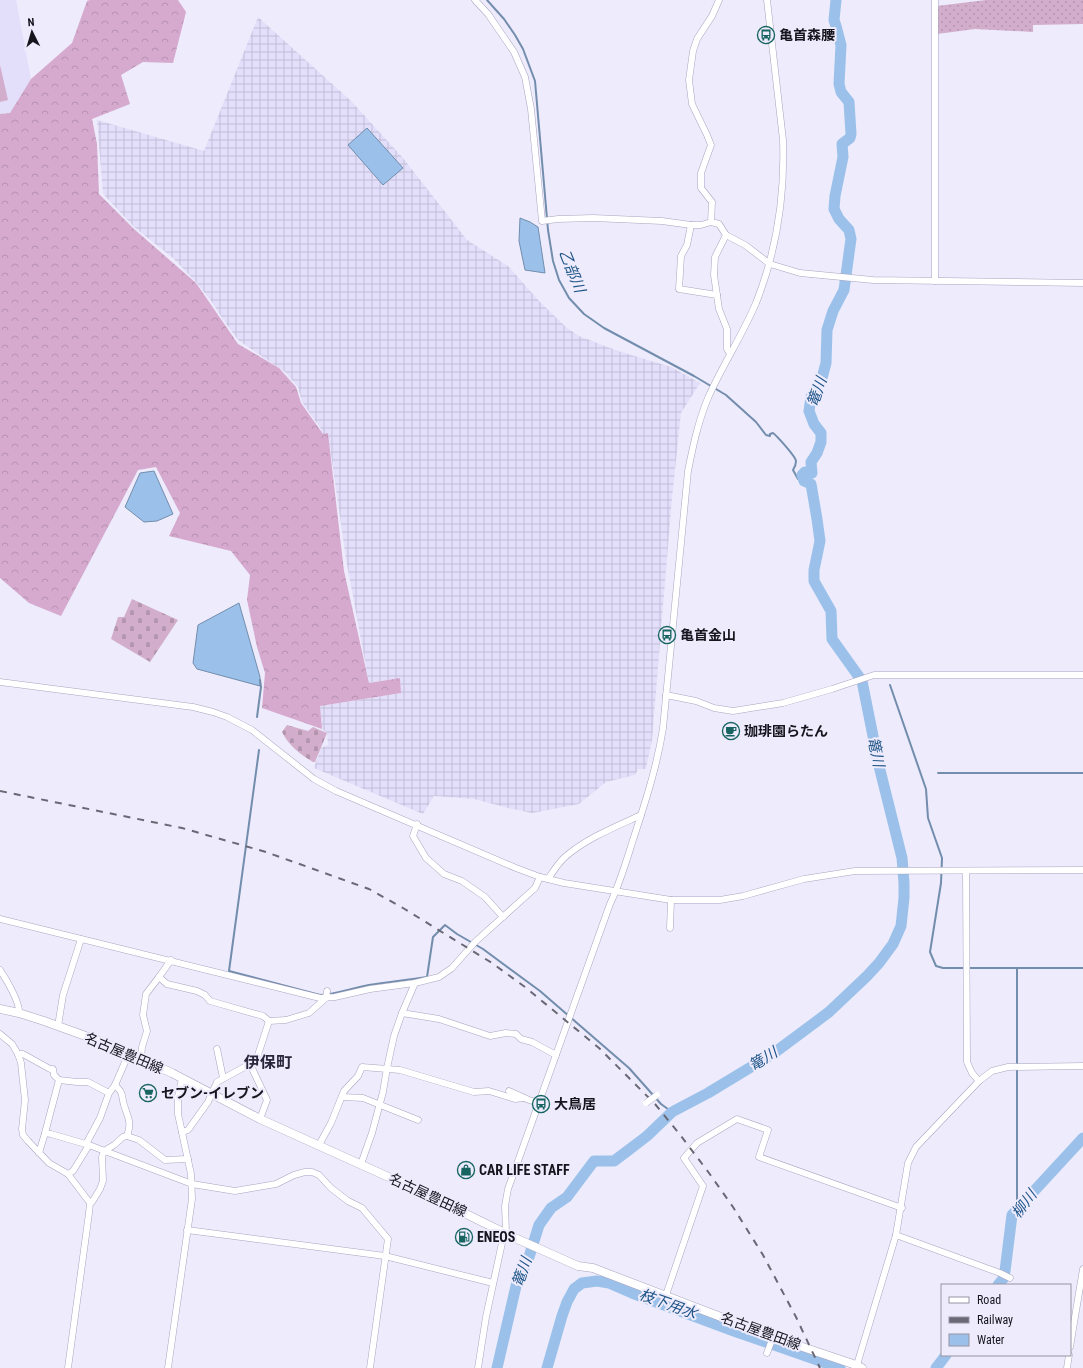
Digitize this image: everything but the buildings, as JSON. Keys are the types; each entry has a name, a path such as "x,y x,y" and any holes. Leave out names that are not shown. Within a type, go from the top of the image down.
{"main road":[{"name":"名古屋豊田線","path":"0,1009 19,1013 58,1026 129,1053 260,1119 578,1266 593,1268 666,1295 772,1338 857,1367"}],"street":[{"path":"475,0 488,14 514,52 524,77 531,108 542,221 556,219 620,218 691,225 701,225 710,222 719,224 726,235 744,245 770,264 800,273 825,276 864,280 1083,283"},
{"path":"710,222 712,202 701,188 701,173 711,145 692,104 689,80 695,45 712,16 718,0"},
{"path":"478,1368 493,1283 506,1232 505,1206 507,1194 568,1019 616,890 656,767 666,696 688,471 694,439 712,389 747,323 770,264 779,218 784,165 783,140 767,0"},
{"path":"935,0 935,281"},
{"path":"691,225 687,245 681,256 679,289 717,295"},
{"path":"726,235 715,257 714,275 720,313 726,323 727,349 730,354"},
{"path":"666,696 696,701 714,708 733,711 783,703 874,675 1083,675"},
{"path":"0,682 193,707 227,717 252,730 308,774 325,785 540,877 548,879 671,900 720,900 743,896 804,879 855,871 1083,870"},
{"path":"548,879 563,858 584,843 618,825 641,816"},
{"path":"417,824 413,836 426,858 444,874 462,881 485,897 503,917"},
{"path":"966,871 967,1062 972,1073 979,1081"},
{"path":"0,918 320,998 326,995 415,983 439,977 452,968 475,942 535,888 540,877"},
{"path":"670,928 671,900"},
{"path":"58,1026 63,995 81,939"},
{"path":"141,1059 142,1047 147,1031 144,1015 146,994 171,960"},
{"path":"0,970 13,994 19,1009 19,1013"},
{"path":"159,977 167,984 197,991 205,995 210,1001 264,1016 269,1021 286,1020 309,1013 326,995"},
{"path":"360,1164 372,1132 402,1013 415,983"},
{"path":"402,1013 439,1019 490,1036 516,1034 521,1039 532,1042 556,1055"},
{"path":"182,1132 188,1130 212,1094 217,1082 250,1064 258,1055 269,1021"},
{"path":"0,1034 12,1044 18,1054 23,1077 25,1100 22,1129 23,1135 49,1163 68,1174 90,1203 90,1213 68,1368"},
{"path":"217,1049 223,1078"},
{"path":"68,1174 73,1171 88,1145 100,1118 109,1092 115,1085 129,1053"},
{"path":"18,1054 23,1054 53,1070 54,1075 59,1080 88,1082 109,1092"},
{"path":"250,1064 267,1100 260,1119"},
{"path":"857,1367 896,1235 902,1208 908,1162 916,1147 979,1081 992,1071 1008,1067 1083,1066"},
{"path":"319,1145 331,1123 344,1091 358,1076 362,1067 400,1070 474,1092 487,1091 515,1099 524,1098"},
{"path":"168,1368 192,1199 192,1184 178,1104 182,1079"},
{"path":"39,1153 59,1080"},
{"path":"115,1085 123,1095 129,1117 130,1123 127,1136"},
{"path":"509,1091 539,1103"},
{"path":"646,1103 657,1095"},
{"path":"342,1097 363,1098 379,1106 418,1120"},
{"path":"666,1295 703,1186 684,1158 697,1143 737,1119 768,1130 759,1157 902,1208"},
{"path":"45,1133 88,1145 192,1184 236,1191 276,1184 294,1175 305,1172 312,1172 319,1175 331,1188 348,1201 362,1208 388,1239 384,1256 370,1368"},
{"path":"90,1203 100,1189 103,1181 102,1157 104,1151 123,1137 127,1136 139,1140 165,1160 188,1159"},
{"path":"187,1230 384,1256 493,1283"},
{"path":"896,1235 1010,1278"},
{"path":"1071,1341 1083,1269"},
{"path":"768,1351 772,1338"},
{"path":"1067,1368 1069,1356"}],"shaded area":[{"path":"0,0 16,0 31,79 10,113 0,114"},
{"path":"258,17 351,101 403,158 467,240 508,266 540,302 567,328 579,336 618,351 671,367 700,383 681,413 672,498 652,740 646,769 638,769 635,775 606,782 579,804 532,813 474,799 434,796 423,814 314,768 321,748 328,745 327,733 322,729 320,706 401,693 400,678 369,683 346,559 328,433 323,435 321,429 302,402 298,387 285,372 238,340 212,302 196,282 173,258 134,227 103,193 97,120 204,151"}],"green space":[{"path":"178,0 186,12 173,63 143,62 121,75 130,104 92,119 97,144 99,194 134,229 196,283 238,344 279,368 296,387 301,403 323,434 328,433 344,571 369,683 400,678 401,693 320,706 322,729 262,708 265,673 257,647 247,600 250,575 231,551 169,536 180,513 156,467 138,470 61,616 29,603 0,578 0,114 10,113 31,79 72,43 87,1"},
{"path":"986,0 1083,0 1083,24 1033,25 1033,32 975,29 937,34 937,6"},
{"path":"0,65 8,100 0,102"},
{"path":"132,599 178,620 150,662 111,639 118,617 124,617"},
{"path":"287,725 308,731 313,727 327,733 315,762 299,753 291,746 282,732"}],"water":[{"path":"367,128 403,168 383,185 348,145"},
{"path":"520,218 538,227 545,273 525,270 519,241"},
{"path":"154,471 173,514 157,521 144,522 125,507 140,473"},
{"path":"239,603 260,677 260,686 197,669 193,663 198,625"}],"waterway":[{"name":"乙部川","path":"487,0 504,19 515,35 523,49 535,81 548,230 553,261 559,280 569,298 584,314 604,328 694,376 726,395 756,422 766,435 770,436 770,434 773,433 782,442 796,461 793,470 798,479 804,481"},
{"name":"篭川","path":"497,1368 516,1286 529,1257 539,1225 551,1208 567,1197 594,1161 614,1161 647,1136 672,1112 708,1093 774,1053 829,1012 879,963 893,944 901,926 904,898 902,858 879,766 862,681 832,639 831,611 814,581 814,570 820,541 811,484 804,481 802,475 805,472 812,473 811,462 817,453 821,442 821,433 814,424 809,411 811,397 822,378 826,363 827,330 833,311 844,290 851,239 849,230 839,219 834,209 835,196 843,157 842,144 850,138 851,134 849,102 841,92 839,84 841,45 834,20 836,0"},
{"path":"257,717 261,687 260,680"},
{"path":"890,685 926,789 928,818 942,858 941,883 930,952 936,966 943,968 1083,968"},
{"path":"259,750 229,971 320,995 369,985 427,977 433,937 445,925 457,934 483,949 540,991 629,1068 661,1104 672,1112"},
{"path":"938,773 1083,773"},
{"path":"1017,968 1017,1210"},
{"name":"柳川","path":"999,1284 1003,1279 1005,1271 1012,1215 1083,1138"},
{"name":"枝下用水","path":"547,1368 562,1316 574,1289 582,1283 597,1281 609,1283 734,1331 840,1368"},
{"name":"柳川","path":"936,1368 945,1356"}],"railway":[{"path":"0,791 182,828 266,852 369,889 403,908 492,963 525,987 599,1048 655,1104 681,1136 733,1207 763,1255 796,1317 820,1368"}],"place":[{"name":"亀首森腰","path":"766,35"},
{"name":"亀首金山","path":"667,635"},
{"name":"珈琲園らたん","path":"731,731"},
{"name":"セブン-イレブン","path":"148,1093"},
{"name":"大鳥居","path":"541,1104"},
{"name":"CAR LIFE STAFF","path":"466,1170"},
{"name":"ENEOS","path":"464,1237"}],"district":[{"name":"伊保町","path":"268,1062"}]}
